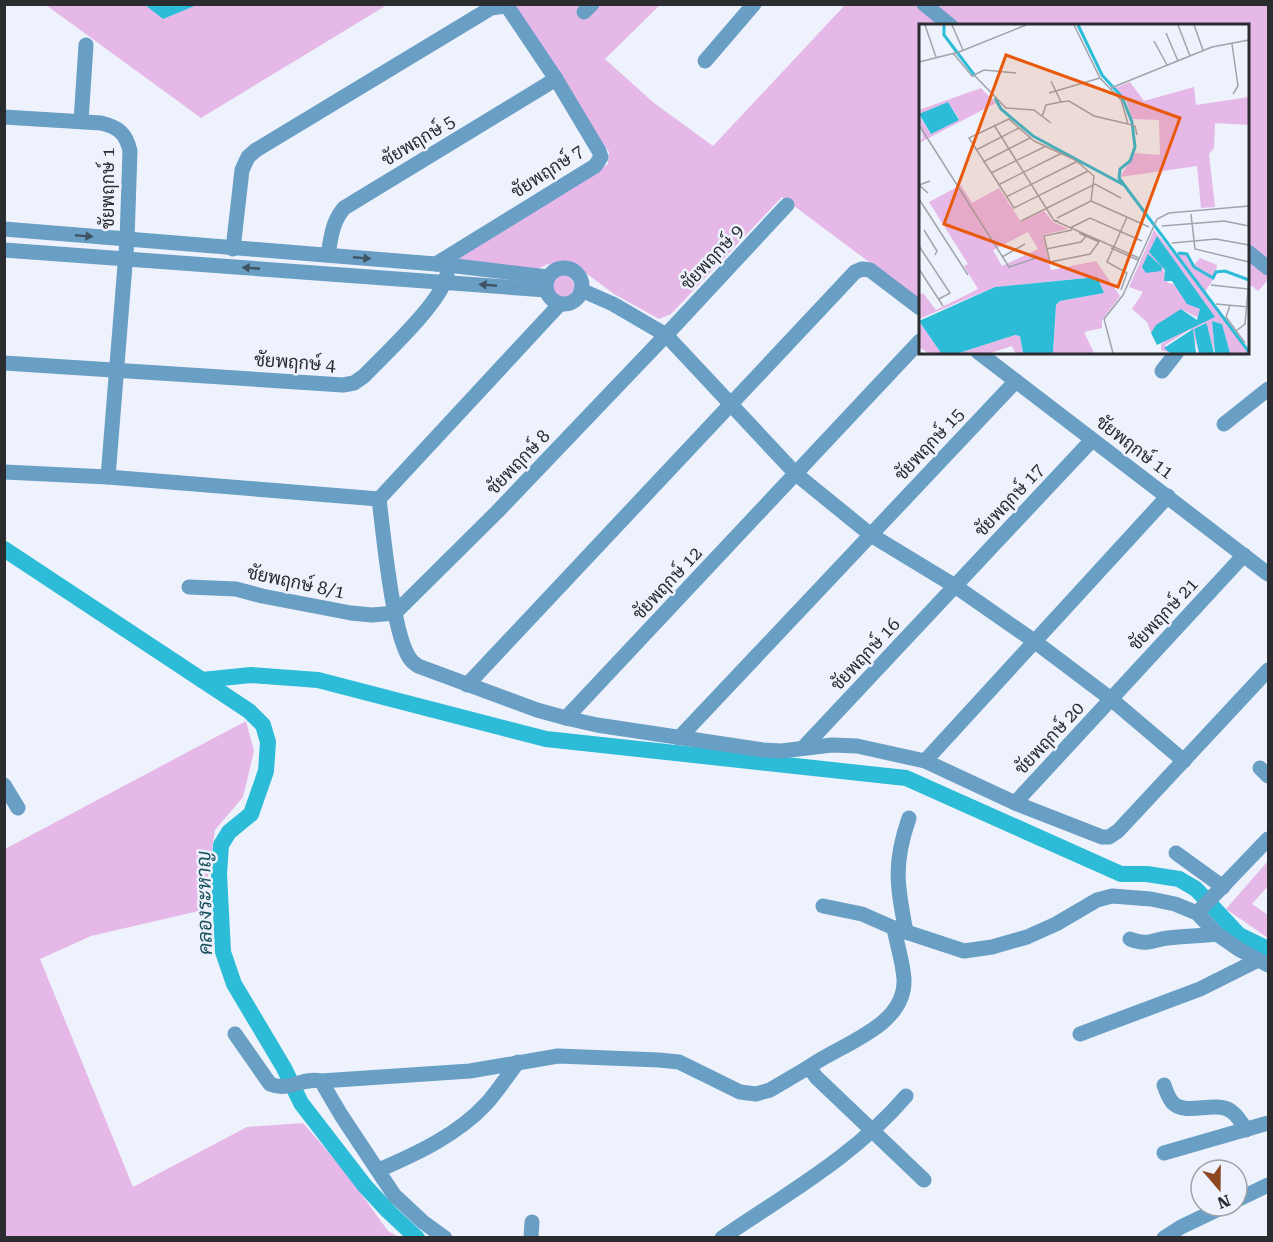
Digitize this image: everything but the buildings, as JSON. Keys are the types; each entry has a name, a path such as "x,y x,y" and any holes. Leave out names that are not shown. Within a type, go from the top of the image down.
{"street":[{"path":"705,61 754,4"},
{"path":"924,4 949,24"},
{"path":"233,249 242,170 248,158 256,150 491,8 504,6 509,9 556,80"},
{"path":"81,121 86,45"},
{"name":"ชัยพฤกษ์ 5","path":"328,255 336,217 344,208 556,80"},
{"name":"ชัยพฤกษ์ 7","path":"442,265 599,162 601,157 599,151 556,80"},
{"name":"ชัยพฤกษ์ 1","path":"4,117 81,121 114,126 122,131 128,141 130,151 127,240 108,477"},
{"name":"ชัยพฤกษ์ 9","path":"666,335 787,205"},
{"path":"4,229 442,265 547,283"},
{"path":"54,254 56,234"},
{"path":"181,262 183,245"},
{"path":"4,250 281,271 446,281 547,283"},
{"path":"281,271 283,253"},
{"path":"1249,257 1269,268"},
{"name":"ชัยพฤกษ์ 4","path":"4,363 343,385 364,376 426,310 446,281 442,265"},
{"path":"467,686 855,272 862,269 870,270 919,307"},
{"path":"558,270 570,270 579,278 581,290 576,299 560,304 554,301 547,283 558,270"},
{"path":"581,290 613,304 666,335 796,474 871,534 955,586 1034,641 1111,699 1184,761"},
{"path":"379,499 560,304"},
{"name":"ชัยพฤกษ์ 8","path":"395,614 666,335"},
{"name":"ชัยพฤกษ์ 12","path":"567,718 919,343"},
{"name":"ชัยพฤกษ์ 11","path":"981,354 1269,574"},
{"path":"1162,371 1175,354"},
{"name":"ชัยพฤกษ์ 15","path":"679,738 1016,381"},
{"path":"1224,424 1269,389"},
{"name":"ชัยพฤกษ์ 17","path":"955,586 1092,440"},
{"path":"4,472 108,477 379,499"},
{"path":"925,761 1168,496"},
{"path":"379,499 395,614 405,649 411,660 418,666 537,710 597,725 763,750 781,751 832,745 864,747 925,761 1015,803 1096,836 1109,837 1118,831 1269,670"},
{"name":"ชัยพฤกษ์ 21","path":"1111,699 1244,555"},
{"name":"ชัยพฤกษ์ 8/1","path":"189,586 236,589 351,613 395,614"},
{"name":"ชัยพฤกษ์ 16","path":"803,748 955,586"},
{"name":"ชัยพฤกษ์ 20","path":"1015,803 1111,699"},
{"path":"4,785 18,808"},
{"path":"235,1034 270,1084 286,1088 314,1081 470,1071 558,1056 679,1062 740,1092 756,1094 770,1090 875,1029 893,1012 902,997 904,979 897,876 900,845 909,818"},
{"path":"1197,914 1269,839"},
{"path":"1176,852 1223,887"},
{"path":"823,906 862,914 900,930 964,951 992,947 1027,937 1056,924 1097,900 1112,896 1151,899 1175,904 1197,914 1217,934 1263,962"},
{"path":"1130,939 1148,944 1168,938 1217,934"},
{"path":"1080,1034 1200,989 1263,962"},
{"path":"379,1170 422,1151 458,1129 486,1103 518,1062"},
{"path":"809,1067 816,1077 924,1180"},
{"path":"314,1081 341,1115 394,1195 423,1222 445,1238"},
{"path":"1164,1085 1172,1102 1178,1107 1224,1108 1239,1118 1246,1130"},
{"path":"722,1238 743,1232 841,1158 886,1119 906,1096"},
{"path":"1164,1153 1269,1123"},
{"path":"1249,1194 1269,1185"},
{"path":"1164,1238 1200,1218"},
{"path":"531,1238 532,1222"}],"shaded area":[{"path":"46,5 145,5 163,19 197,5 387,5 201,118"},
{"path":"510,5 660,5 605,59 654,103 713,146 845,5 1268,5 1268,280 1258,291 1249,284 1249,24 919,24 919,299 782,197 671,314 659,319 614,294 578,267 548,264 535,270 458,259 608,164 609,152"},
{"path":"563,275 571,278 574,286 571,294 563,297 555,294 552,286 555,278"},
{"path":"246,721 254,751 243,797 215,830 203,910 91,936 40,959 133,1187 247,1127 303,1123 344,1170 388,1231 399,1237 5,1237 5,849"},
{"path":"1268,861 1268,886 1252,904 1268,915 1268,938 1226,909"}],"water":[{"path":"145,5 197,5 163,19"}],"waterway":[{"name":"คลองระหาญ","path":"4,549 249,711 263,725 268,742 266,771 251,814 229,832 221,845 219,874 223,952 234,984 284,1068 301,1103 365,1186 417,1238"},
{"path":"202,680 251,675 318,680 546,739 906,778 1121,874 1147,874 1179,879 1196,889 1239,935 1268,949"}]}
